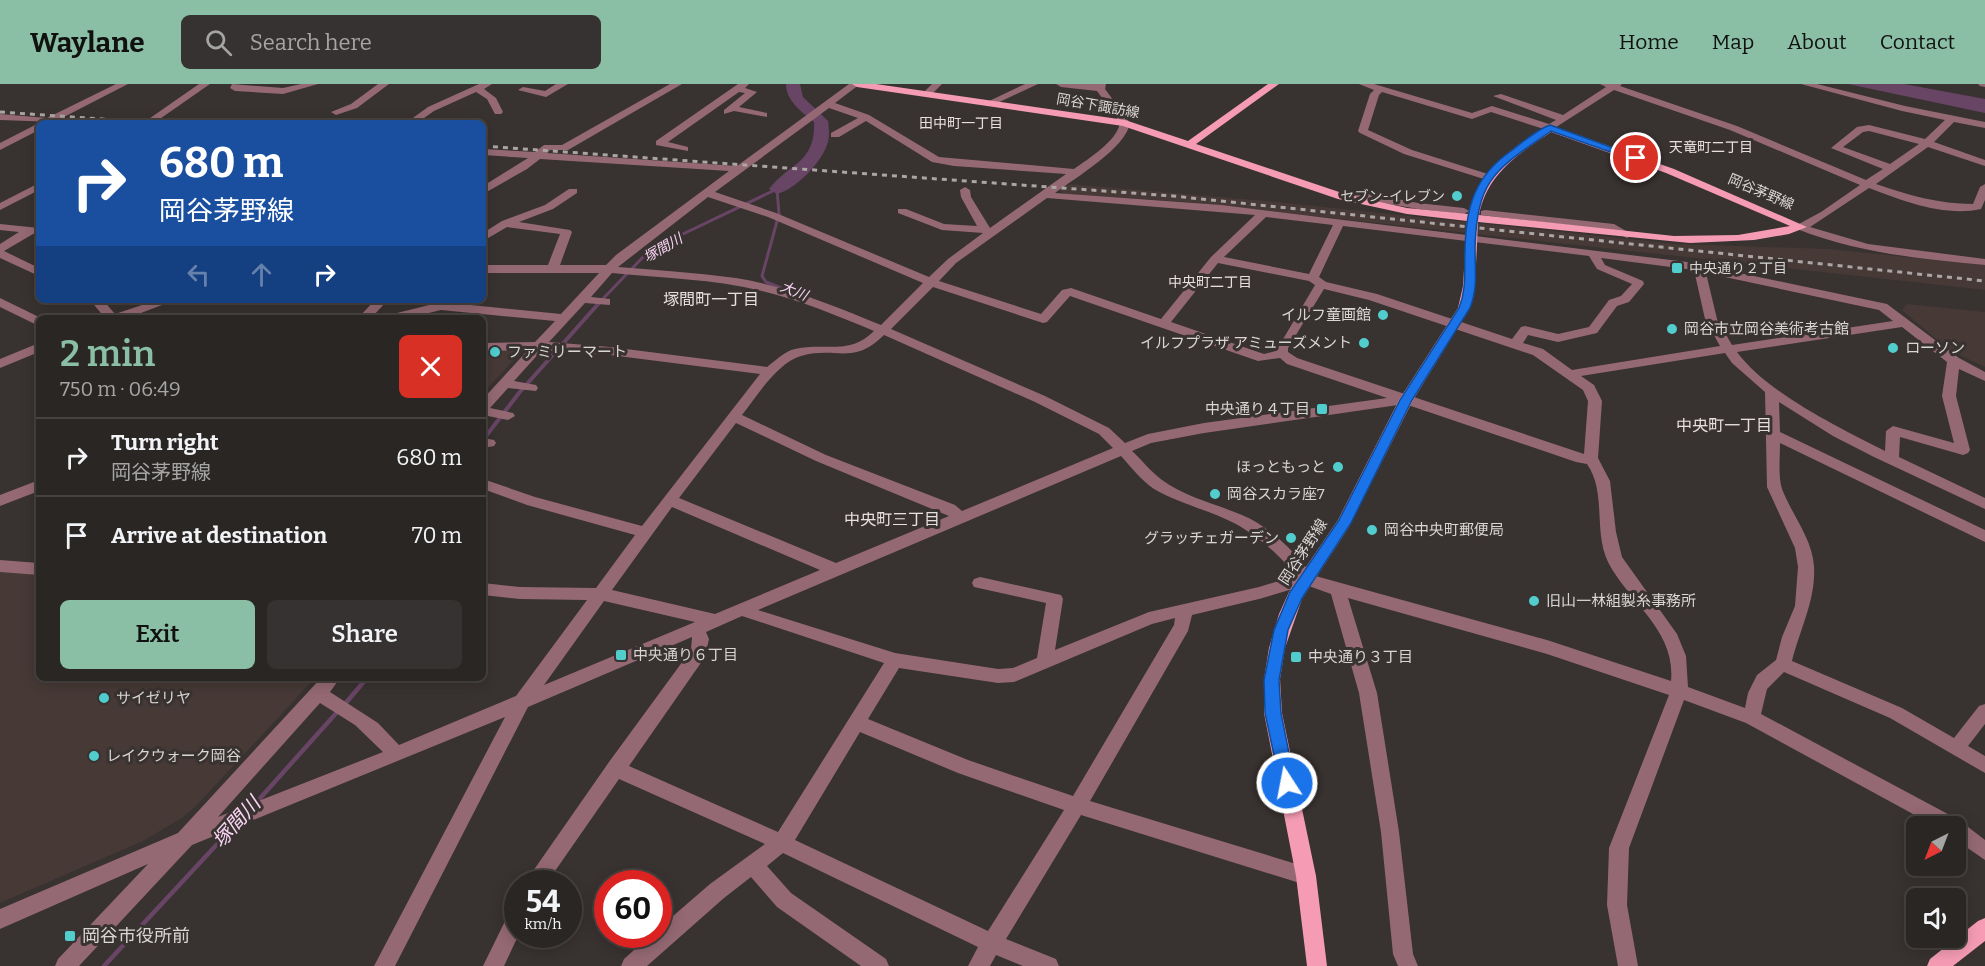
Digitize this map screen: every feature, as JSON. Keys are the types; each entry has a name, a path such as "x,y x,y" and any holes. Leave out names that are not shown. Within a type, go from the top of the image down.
{"main road":[{"name":"岡谷下諏訪線","path":"856,84 1125,123 1190,144"},
{"path":"1190,144 1274,84"},
{"name":"岡谷茅野線","path":"1317,966 1306,876 1273,713 1272,680 1276,648 1287,614 1306,579 1344,523 1406,400 1455,325 1469,297 1474,212 1479,192 1487,177 1499,164 1550,128 1670,171 1801,227"},
{"name":"岡谷茅野線","path":"1190,144 1354,200 1407,211 1627,235 1734,239 1775,234 1801,227"},
{"path":"1937,966 1985,928"}],"street":[{"path":"50,120 123,84"},
{"path":"152,120 206,84"},
{"path":"237,84 235,88 283,91 313,84"},
{"path":"336,112 354,106 384,84"},
{"path":"415,120 431,109 487,84"},
{"path":"523,90 546,94 563,84"},
{"path":"486,188 539,156 548,147 564,148 677,84"},
{"path":"508,416 486,410 505,383 607,269 620,257 856,84"},
{"path":"927,94 937,84"},
{"path":"990,103 1033,84"},
{"path":"384,966 523,700 645,532 769,371 787,358 805,351 855,350 868,344 952,261 988,232 1102,154 1124,130 1125,123 1101,87 1061,84"},
{"path":"1364,84 1472,116 1477,116 1485,109 1492,109 1550,128 1612,85 1750,134 1919,202 1977,207 1985,186"},
{"path":"1492,109 1498,96 1496,84"},
{"path":"1806,84 1985,124"},
{"path":"684,149 660,143 741,86 752,92 730,110 764,115"},
{"path":"475,89 487,92 495,101 498,112"},
{"path":"1379,90 1363,131 1408,152 1487,177"},
{"path":"1498,96 1564,119"},
{"path":"824,108 866,117 936,160 1076,172"},
{"path":"0,117 36,122"},
{"path":"835,135 866,117"},
{"path":"1801,227 1825,214 1889,167 1927,143 1948,126 1951,118"},
{"path":"0,147 36,127"},
{"path":"1889,167 1836,148 1860,129 1869,128 1927,143 1985,163"},
{"path":"486,152 739,170"},
{"path":"0,207 36,188"},
{"path":"964,190 988,232"},
{"path":"486,236 506,223 549,207 573,191"},
{"path":"707,193 776,218 930,282 1042,319 1066,293 1071,292 1263,358 1282,354 1292,361 1406,400 1581,459 1592,459"},
{"path":"1044,195 1221,208 1471,236 1700,268 1872,303 1892,313 1954,361 1985,376"},
{"path":"1354,200 1360,195 1418,206 1614,227 1627,235"},
{"path":"902,211 942,227 988,232"},
{"path":"1163,324 1215,259 1263,214"},
{"path":"506,223 566,232 553,269"},
{"path":"1282,354 1282,348 1316,290 1339,223"},
{"path":"0,226 35,231"},
{"path":"1801,227 1862,247 1985,262"},
{"path":"0,249 35,231"},
{"path":"0,254 36,271"},
{"path":"1516,344 1526,330 1558,338 1593,330 1613,303 1625,298 1638,284 1637,281 1601,267 1593,254"},
{"path":"1215,259 1373,297 1516,344 1538,352 1573,374 1589,388 1595,401 1592,459 1600,468 1606,496 1609,543 1614,559 1658,618 1675,647 1680,666 1679,691 1619,848 1617,906 1628,966"},
{"path":"486,268 607,269 737,282 766,288 884,330 1040,399 1104,431 1156,483 1173,493 1240,520 1253,528 1294,562 1306,579"},
{"path":"1700,268 1718,335 1772,392 1826,425 1985,504"},
{"path":"581,299 600,302"},
{"path":"0,302 36,320"},
{"path":"99,303 111,315"},
{"path":"123,315 160,303"},
{"path":"367,315 379,303"},
{"path":"405,315 441,306 563,318"},
{"path":"1573,374 1904,323"},
{"path":"486,347 560,347 610,351 769,371"},
{"path":"0,364 36,348"},
{"path":"1892,459 1893,431 1964,450 1948,396 1954,361"},
{"path":"505,383 525,387"},
{"path":"1752,718 1754,697 1768,672 1783,664 1790,637 1803,606 1806,567 1803,548 1774,487 1772,392"},
{"path":"0,919 230,820 258,811 395,755 1148,439 1204,428 1406,400"},
{"path":"734,417 821,458 950,509 961,518"},
{"path":"1773,434 1985,536"},
{"path":"486,485 532,501 645,532"},
{"path":"0,501 36,486"},
{"path":"669,500 836,570"},
{"path":"0,566 36,569"},
{"path":"744,610 895,660 998,676 1014,675 1125,627 1185,609 1259,593 1306,579 1547,648 1679,691 1752,718 1933,816"},
{"path":"980,583 1055,599 1045,662"},
{"path":"486,589 520,593 602,594 716,620"},
{"path":"1338,590 1368,693 1390,832 1403,954 1408,966"},
{"path":"978,966 1078,804 1182,626 1185,609"},
{"path":"544,870 699,652 701,639 696,628"},
{"path":"631,966 717,891 782,843 895,660"},
{"path":"1783,664 1896,714 1985,765"},
{"path":"64,966 185,839 332,702 332,681"},
{"path":"332,702 389,743 395,755"},
{"path":"1957,747 1985,711"},
{"path":"855,722 913,748 1078,804 1306,876"},
{"path":"615,768 782,843 991,942 1049,966"},
{"path":"1966,837 1985,851"},
{"path":"753,865 784,900 879,966"},
{"path":"493,966 504,944"}],"shaded area":[{"path":"1848,84 1904,84 1985,99 1985,113"},
{"path":"1070,184 1277,202 1677,244 1829,249 1985,265 1985,290 1187,202 1064,194 1059,190"},
{"path":"1907,304 1985,312 1985,367 1949,350 1902,310"},
{"path":"486,350 523,350 486,390"},
{"name":"レイクウォーク岡谷","path":"0,571 36,573 36,681 312,681 197,805 182,818 143,841 0,903"}],"waterway":[{"name":"塚間川","path":"777,189 810,161 820,143 822,133 821,121 798,100 793,84"},
{"name":"塚間川","path":"598,304 645,255 662,244 777,189 779,214 762,276 766,282 786,290"},
{"name":"塚間川","path":"486,436 519,393 599,303"},
{"name":"塚間川","path":"344,705 364,681"},
{"name":"塚間川","path":"254,805 339,710"},
{"name":"塚間川","path":"104,966 234,826"}],"railway":[{"path":"0,112 116,120"},
{"path":"486,146 1173,196 1985,281"}],"place":[{"name":"セブン-イレブン","path":"1457,196"},
{"name":"中央通り２丁目","path":"1677,268"},
{"name":"イルフ童画館","path":"1383,315"},
{"name":"岡谷市立岡谷美術考古館","path":"1672,329"},
{"name":"イルフプラザ アミューズメント","path":"1364,343"},
{"name":"ローソン","path":"1893,348"},
{"name":"ファミリーマート","path":"495,352"},
{"name":"中央通り４丁目","path":"1322,409"},
{"name":"ほっともっと","path":"1338,467"},
{"name":"岡谷スカラ座7","path":"1215,494"},
{"name":"岡谷中央町郵便局","path":"1372,530"},
{"name":"グラッチェガーデン","path":"1291,538"},
{"name":"旧山一林組製糸事務所","path":"1534,601"},
{"name":"中央通り６丁目","path":"621,655"},
{"name":"中央通り３丁目","path":"1296,657"},
{"name":"サイゼリヤ","path":"104,698"},
{"name":"レイクウォーク岡谷","path":"94,756"},
{"name":"岡谷市役所前","path":"70,936"}],"district":[{"name":"田中町一丁目","path":"961,123"},
{"name":"天竜町二丁目","path":"1711,147"},
{"name":"中央町二丁目","path":"1210,282"},
{"name":"塚間町一丁目","path":"711,299"},
{"name":"中央町一丁目","path":"1724,425"},
{"name":"中央町三丁目","path":"892,519"}],"route":[{"path":"1287,783 1273,713 1272,680 1281,630 1295,596 1344,523 1406,400 1464,308 1469,297 1471,278 1470,248 1474,212 1479,192 1487,177 1499,164 1550,128 1636,158"}],"water label":[{"name":"大川","path":"794,291"}]}
